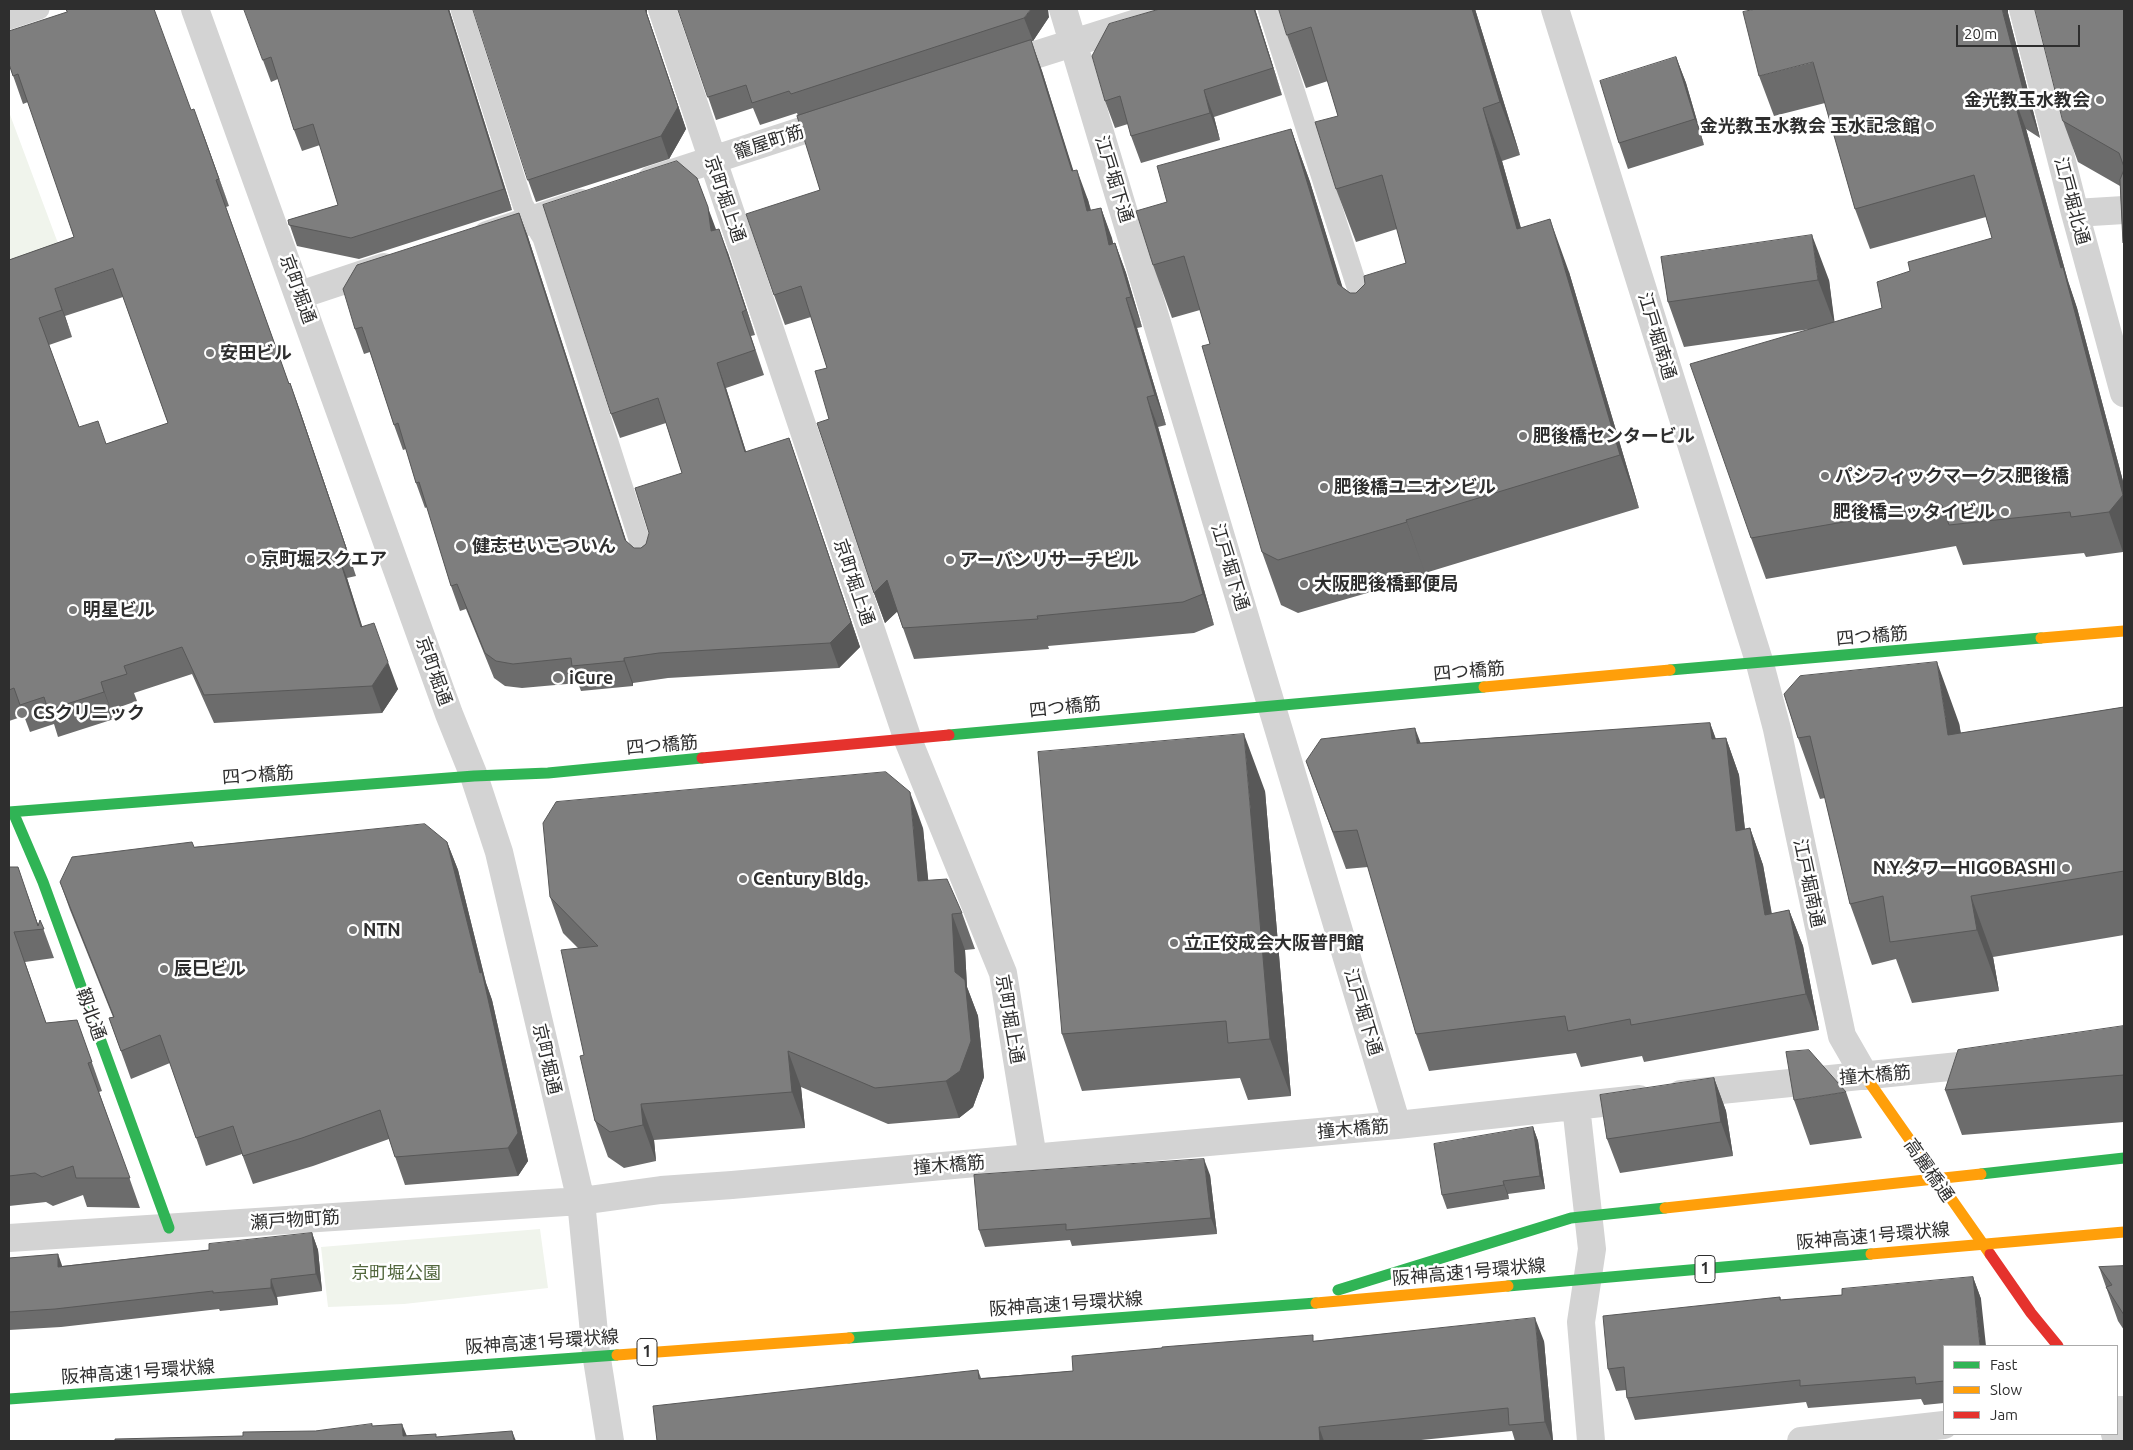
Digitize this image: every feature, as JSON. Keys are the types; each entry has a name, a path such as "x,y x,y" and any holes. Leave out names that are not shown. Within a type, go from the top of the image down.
{"main road":[{"name":"四つ橋筋","path":"10,808 548,772 1270,705 2124,631"},
{"name":"靱北通","path":"10,808 43,882 169,1228"},
{"name":"高麗橋通","path":"1865,1076 2025,1305 2057,1345"},
{"path":"1286,1306 1571,1218 2124,1158"},
{"name":"阪神高速1号環状線","path":"9,1399 1286,1306 2124,1232"}],"street":[{"name":"京町堀通","path":"195,9 300,296 449,714 474,776 499,852 581,1201 596,1353 610,1441"},
{"name":"京町堀上通","path":"662,9 908,740 1003,973 1033,1158"},
{"name":"江戸堀下通","path":"1063,9 1397,1125"},
{"path":"972,76 1181,9"},
{"name":"江戸堀南通","path":"1554,9 1760,664 1777,729 1842,1036"},
{"name":"江戸堀北通","path":"2023,9 2075,213 2124,393"},
{"name":"籠屋町筋","path":"629,187 860,112"},
{"path":"459,244 601,196"},
{"path":"2075,213 2124,210"},
{"path":"300,296 404,261"},
{"name":"高麗橋通","path":"1842,1036 1865,1076"},
{"name":"撞木橋筋","path":"581,1201 661,1190 1397,1125 2017,1060"},
{"path":"1576,1106 1592,1249 1581,1322 1591,1441"},
{"name":"瀬戸物町筋","path":"9,1238 581,1201"},
{"path":"1801,1441 1943,1425"}],"lane":[{"path":"9,19 39,9"},
{"path":"461,9 523,205 543,238 646,561"},
{"path":"1268,9 1372,334"}],"green space":[{"path":"9,112 62,254 9,274"},
{"name":"京町堀公園","path":"540,1229 548,1288 404,1304 328,1307 321,1247"}],"building":[{"path":"66,9 154,9 191,110 194,109 219,179 216,180 290,383 346,548 337,551 361,627 374,623 388,662 372,686 204,695 182,647 124,666 127,674 101,682 104,692 48,710 44,697 20,705 14,688 9,690 9,260 74,237 18,74 13,76 9,64 9,31 67,12","holes":["113,269 168,423 106,444 98,421 79,427 39,318 62,310 55,289"]},
{"path":"244,9 448,9 504,189 351,238 289,225 288,220 338,205 313,124 294,130 271,57 263,60"},
{"path":"473,9 645,9 678,107 661,136 528,180"},
{"path":"678,9 1031,9 1024,18 791,94 789,91 752,103 746,85 708,97"},
{"path":"1160,9 1254,9 1273,68 1204,90 1210,113 1131,136 1120,96 1105,101 1092,56 1109,24"},
{"path":"1279,9 1472,9 1500,102 1483,108 1517,229 1550,219 1620,455 1406,520 1407,522 1278,560 1262,552 1202,346 1210,344 1184,256 1153,265 1136,211 1167,202 1157,166 1291,129 1338,284 1350,293 1356,293 1365,284 1364,276 1406,263 1382,175 1336,189 1315,122 1338,116 1311,27 1287,35"},
{"path":"1756,9 2002,9 2025,97 2011,89 2061,268 2063,267 2123,495 2109,512 2071,517 2070,512 1949,525 1942,505 1751,538 1690,364 1882,308 1877,282 1910,271 1908,262 1992,238 1974,175 1855,209 1813,62 1759,76 1743,12"},
{"name":"金光教玉水教会","path":"2035,9 2124,9 2124,167 2119,153 2063,121"},
{"path":"1031,40 1072,171 1077,170 1087,211 1101,208 1109,245 1115,243 1131,297 1126,298 1155,395 1147,397 1203,594 1183,602 1037,616 1038,619 903,628 887,580 874,593 817,423 829,419 815,371 827,368 801,286 774,295 746,214 820,190 797,116"},
{"path":"1676,57 1695,119 1619,143 1600,81"},
{"path":"677,161 697,178 708,207 711,231 719,229 746,310 742,312 755,350 717,363 745,452 789,438 851,622 830,643 659,653 624,658 624,661 572,666 571,658 513,664 496,661 485,653 457,584 451,586 419,482 416,483 398,423 394,425 362,327 355,329 343,289 357,265 519,213 625,540 634,548 641,548 646,544 649,533 635,488 682,473 658,398 611,414 543,205"},
{"path":"2124,170 2124,243 2123,243 2120,180"},
{"path":"1812,235 1818,280 1668,302 1661,257"},
{"path":"1937,662 1948,735 2124,707 2124,871 1971,896 1977,930 1890,942 1883,896 1850,904 1810,736 1798,738 1784,694 1800,676"},
{"path":"1710,723 1712,739 1726,738 1736,831 1750,828 1765,915 1789,910 1806,994 1631,1025 1630,1019 1568,1031 1565,1016 1416,1034 1357,830 1333,832 1306,761 1321,739 1415,728 1417,743"},
{"name":"立正佼成会大阪普門館","path":"1244,734 1270,1039 1228,1043 1226,1021 1062,1034 1038,752"},
{"path":"886,772 910,792 918,881 947,879 962,913 952,914 955,972 965,980 971,1041 960,1071 946,1081 875,1088 788,1051 792,1092 641,1104 643,1125 610,1132 595,1121 580,1056 584,1055 561,950 598,946 550,897 543,823 556,802"},
{"path":"425,824 447,842 480,973 482,972 518,1133 508,1148 395,1157 380,1110 302,1138 243,1156 233,1126 196,1138 160,1035 121,1051 109,1018 114,1017 60,882 72,857 192,842 194,847"},
{"path":"9,867 18,867 38,926 40,920 44,929 14,932 46,1023 77,1020 92,1062 88,1063 130,1178 76,1178 73,1166 42,1177 35,1173 9,1176"},
{"path":"2124,1026 2124,1075 1945,1090 1958,1050"},
{"path":"1809,1050 1846,1092 1794,1100 1786,1052"},
{"path":"1714,1078 1721,1122 1607,1139 1600,1095"},
{"path":"1533,1127 1540,1176 1503,1181 1504,1185 1442,1195 1434,1144"},
{"path":"1204,1159 1211,1218 1066,1230 1066,1224 979,1230 974,1175"},
{"path":"312,1233 316,1274 271,1279 271,1288 213,1293 213,1291 55,1309 9,1312 9,1258 58,1254 58,1267 209,1250 209,1244"},
{"path":"2124,1266 2124,1315 2106,1287 2112,1285 2099,1267"},
{"path":"1973,1277 1980,1345 1943,1345 1943,1381 1916,1384 1915,1377 1800,1386 1800,1380 1627,1398 1624,1367 1608,1369 1603,1316 1780,1297 1780,1300 1842,1295 1842,1289"},
{"path":"1535,1318 1545,1422 1509,1425 1508,1408 1319,1427 1320,1441 657,1441 653,1406 978,1370 979,1379 1073,1371 1072,1356 1162,1347 1313,1335 1313,1341"},
{"path":"372,1424 372,1426 402,1424 403,1436 436,1434 436,1437 512,1431 514,1441 115,1441 115,1439 243,1436 243,1432 315,1431"}],"traffic: fast":[{"path":"1670,670 2041,638"},
{"path":"949,735 1484,687"},
{"path":"9,812 474,776 548,773 702,758"},
{"path":"13,812 43,882 169,1228"},
{"path":"1981,1174 2124,1158"},
{"path":"1338,1290 1571,1218 1665,1208"},
{"path":"1508,1286 1871,1254"},
{"path":"849,1338 1316,1303"},
{"path":"9,1399 617,1355"}],"traffic: slow":[{"path":"2041,638 2124,631"},
{"path":"1484,687 1670,670"},
{"path":"1865,1076 1990,1254"},
{"path":"1665,1208 1981,1174"},
{"path":"1871,1254 2124,1232"},
{"path":"1316,1303 1508,1286"},
{"path":"617,1355 849,1338"}],"traffic: jam":[{"path":"702,758 949,735"},
{"path":"1990,1254 2031,1313 2057,1345"}],"place":[{"name":"金光教玉水教会","path":"2100,100"},
{"name":"金光教玉水教会 玉水記念館","path":"1930,126"},
{"name":"安田ビル","path":"210,353"},
{"name":"肥後橋センタービル","path":"1523,436"},
{"name":"パシフィックマークス肥後橋","path":"1825,476"},
{"name":"肥後橋ユニオンビル","path":"1324,487"},
{"name":"肥後橋ニッタイビル","path":"2005,512"},
{"name":"健志せいこついん","path":"461,546"},
{"name":"京町堀スクエア","path":"251,559"},
{"name":"アーバンリサーチビル","path":"950,560"},
{"name":"大阪肥後橋郵便局","path":"1304,584"},
{"name":"明星ビル","path":"73,610"},
{"name":"iCure","path":"558,678"},
{"name":"CSクリニック","path":"22,713"},
{"name":"N.Y.タワーHIGOBASHI","path":"2066,868"},
{"name":"Century Bldg.","path":"743,879"},
{"name":"NTN","path":"353,930"},
{"name":"立正佼成会大阪普門館","path":"1174,943"},
{"name":"辰巳ビル","path":"164,969"}]}
